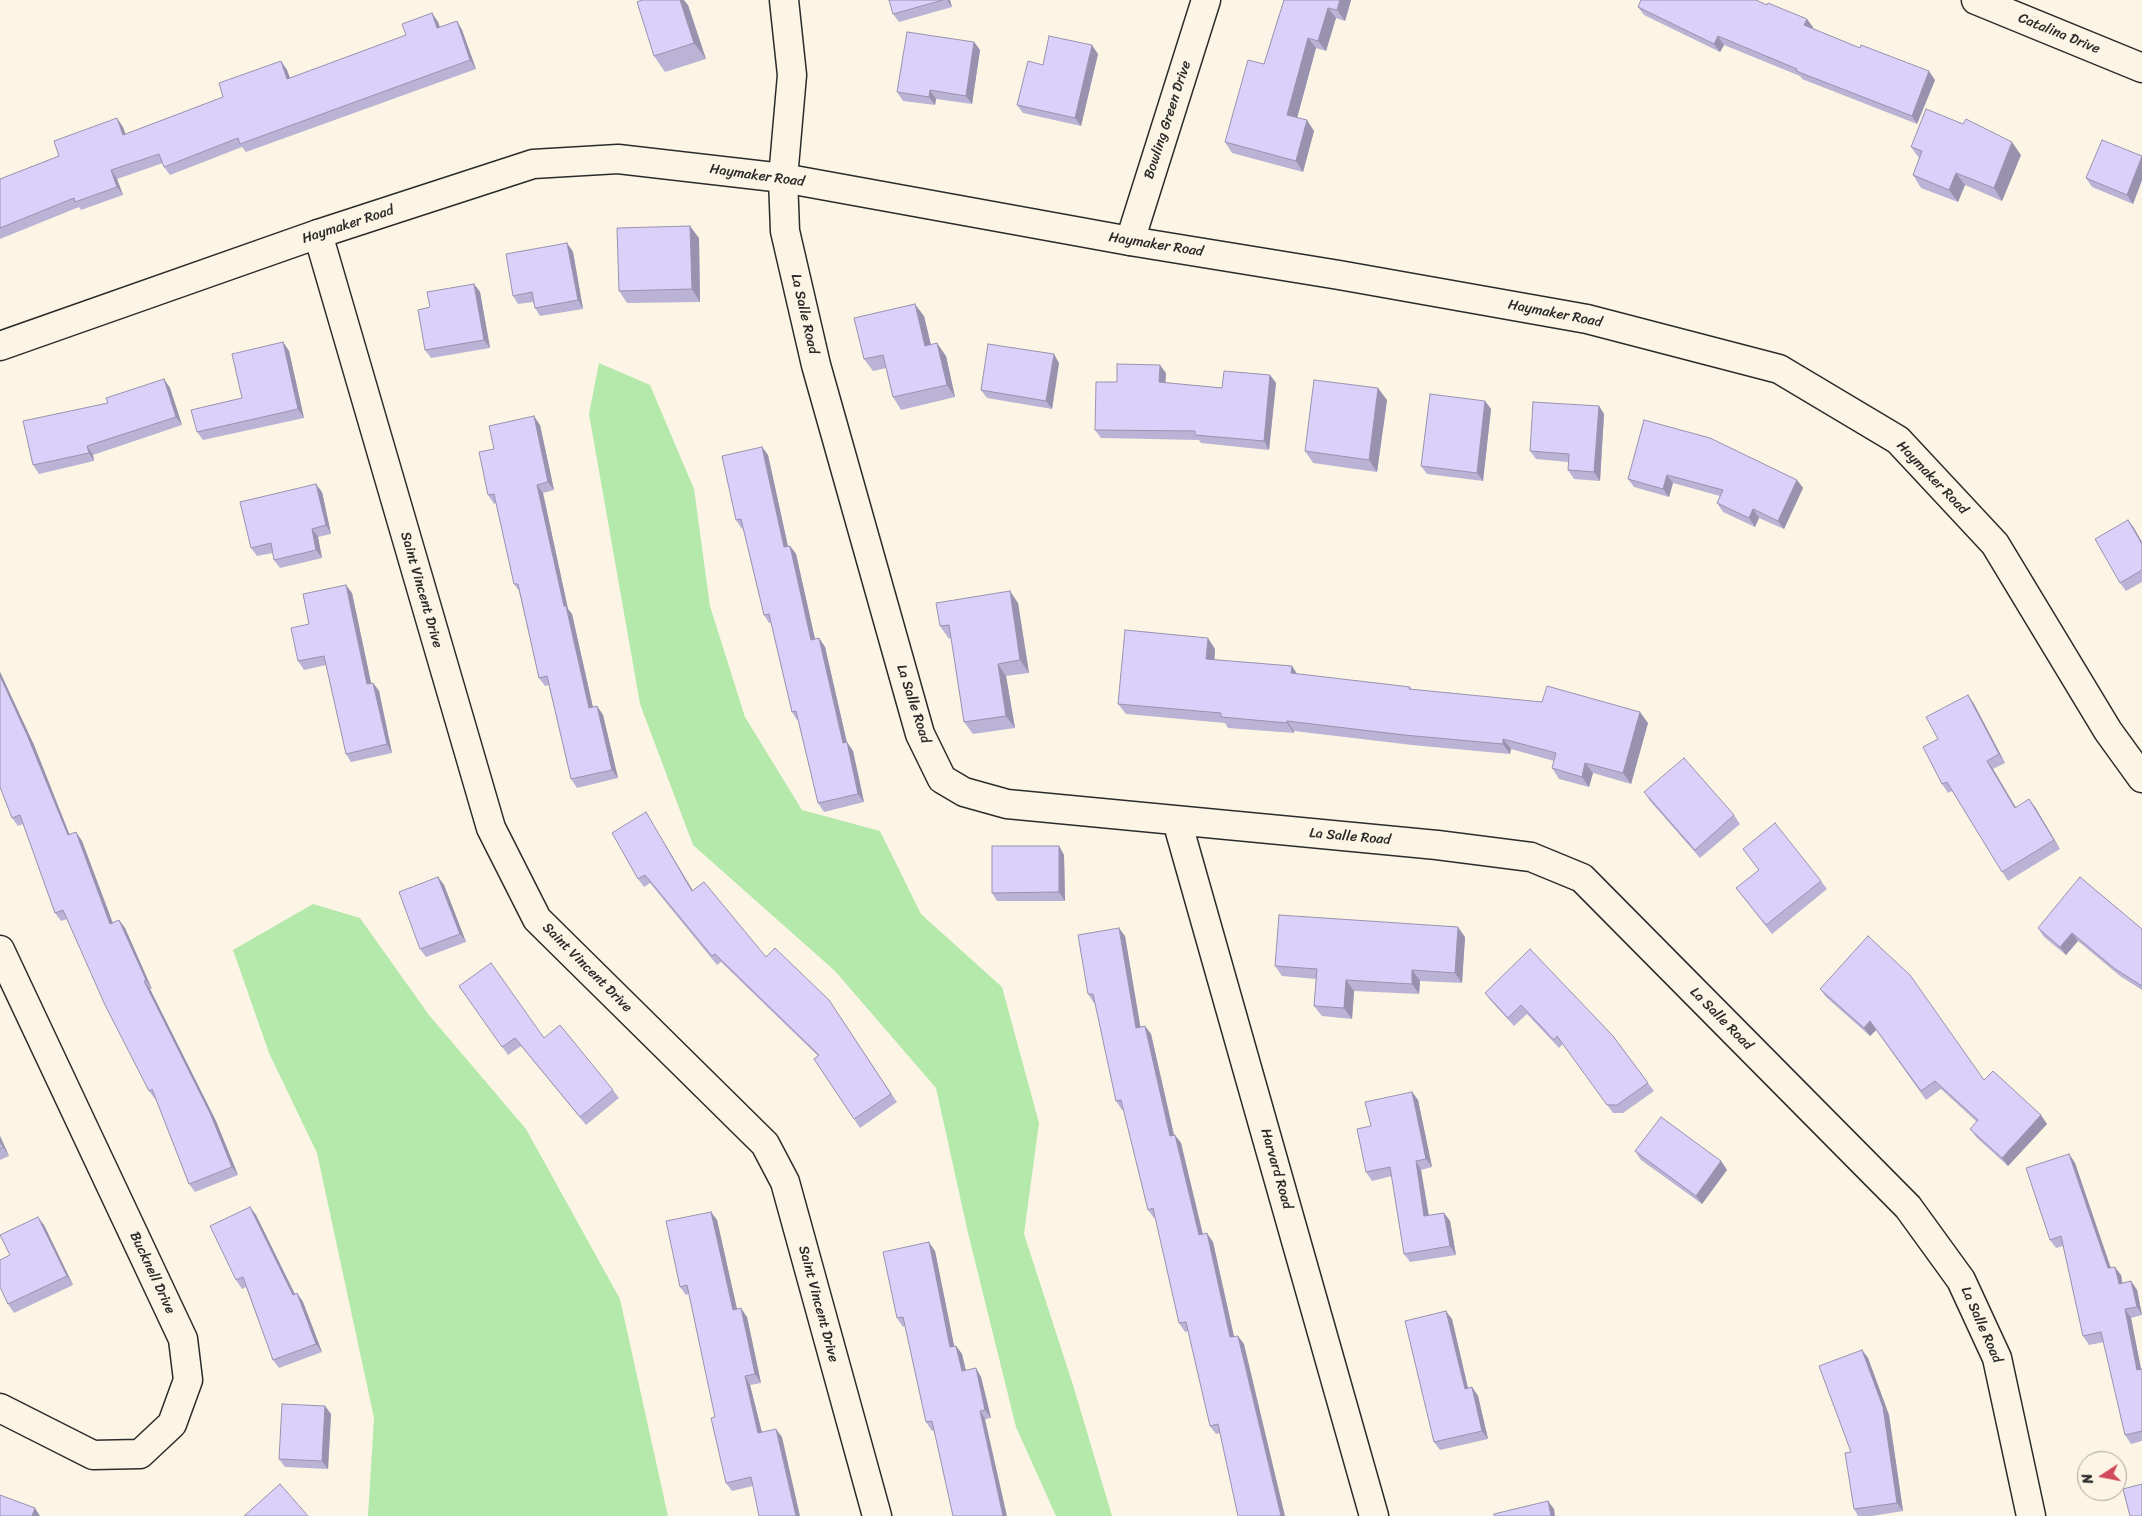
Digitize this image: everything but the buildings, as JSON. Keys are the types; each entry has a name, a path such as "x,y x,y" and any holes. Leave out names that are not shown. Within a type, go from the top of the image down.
{"street":[{"name":"La Salle Road","path":"784,0 792,75 783,178 785,231 816,365 920,734 942,779 964,792 1008,804 1437,845 1531,857 1582,878 1908,1208 1961,1280 1997,1358 2031,1516"},
{"name":"Bowling Green Drive","path":"1130,241 1206,0"},
{"name":"Catalina Drive","path":"1976,0 2142,68"},
{"name":"Haymaker Road","path":"0,346 318,234 533,164 618,159 783,178 1130,241 1587,318 1779,369 1898,440 1995,544 2108,731 2142,778"},
{"name":"Saint Vincent Drive","path":"318,234 491,828 537,919 765,1144 785,1182 877,1516"},
{"name":"Harvard Road","path":"1177,821 1374,1516"},
{"name":"Bucknell Drive","path":"0,950 183,1339 188,1380 172,1424 140,1454 93,1455 0,1408"}],"green space":[{"path":"599,363 650,385 694,489 710,606 745,717 802,810 880,831 921,914 1002,987 1039,1123 1024,1234 1073,1385 1112,1516 1056,1516 1016,1427 968,1233 936,1088 835,971 693,845 640,704 589,414"},
{"path":"313,904 360,918 429,1015 526,1129 620,1299 668,1516 368,1516 374,1418 317,1153 269,1053 233,950"}]}
